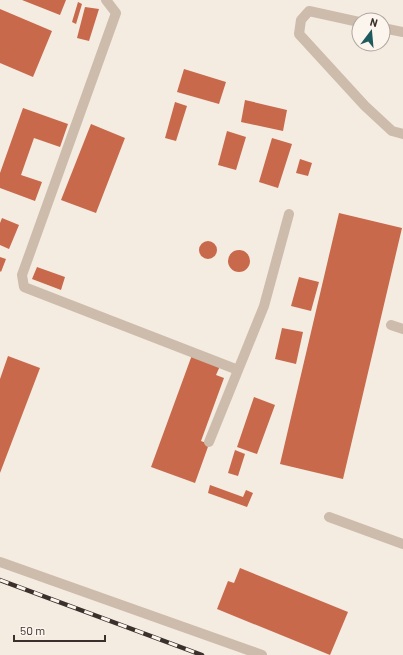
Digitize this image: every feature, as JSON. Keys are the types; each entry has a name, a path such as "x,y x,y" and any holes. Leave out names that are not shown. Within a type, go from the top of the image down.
{"lane":[{"path":"106,0 116,13 22,275 24,287 238,370"},
{"path":"351,20 309,11 301,20 300,34 365,106 392,131 403,134"},
{"path":"391,30 403,32"},
{"path":"209,442 264,306 289,214"},
{"path":"391,325 403,329"},
{"path":"329,517 403,544"},
{"path":"0,562 262,655"}],"building":[{"path":"22,0 66,0 60,15"},
{"path":"78,2 82,4 76,24 72,22"},
{"path":"85,7 99,9 89,41 77,38"},
{"path":"0,9 52,31 33,77 0,63"},
{"path":"184,69 226,82 219,104 177,92"},
{"path":"245,100 287,110 283,131 241,122"},
{"path":"175,102 187,106 176,141 165,138"},
{"path":"23,108 68,124 60,147 34,138 21,175 42,182 35,201 0,188 0,173"},
{"path":"91,124 125,138 96,213 61,200"},
{"path":"227,131 246,137 236,170 218,165"},
{"path":"272,138 292,144 278,188 259,182"},
{"path":"300,159 312,163 308,176 296,173"},
{"path":"339,213 402,228 343,479 280,464"},
{"path":"2,218 19,225 9,249 0,245 0,223"},
{"path":"204,241 212,241 217,246 215,257 212,259 204,259 199,254 199,246"},
{"path":"239,250 247,253 250,261 247,269 239,272 231,269 228,261 231,253"},
{"path":"0,257 6,259 1,272 0,271"},
{"path":"37,267 65,277 61,290 32,279"},
{"path":"299,277 319,282 311,311 291,306"},
{"path":"282,328 303,332 296,364 275,359"},
{"path":"192,355 220,366 216,375 224,378 201,441 209,444 195,483 151,467"},
{"path":"8,356 40,368 0,473 0,379"},
{"path":"254,397 275,405 257,454 237,447"},
{"path":"235,450 245,454 238,476 228,473"},
{"path":"210,485 243,497 246,490 253,493 247,507 208,493"},
{"path":"240,568 348,612 330,655 217,609 228,581 234,583"}],"railway":[{"path":"0,580 202,655"}]}
